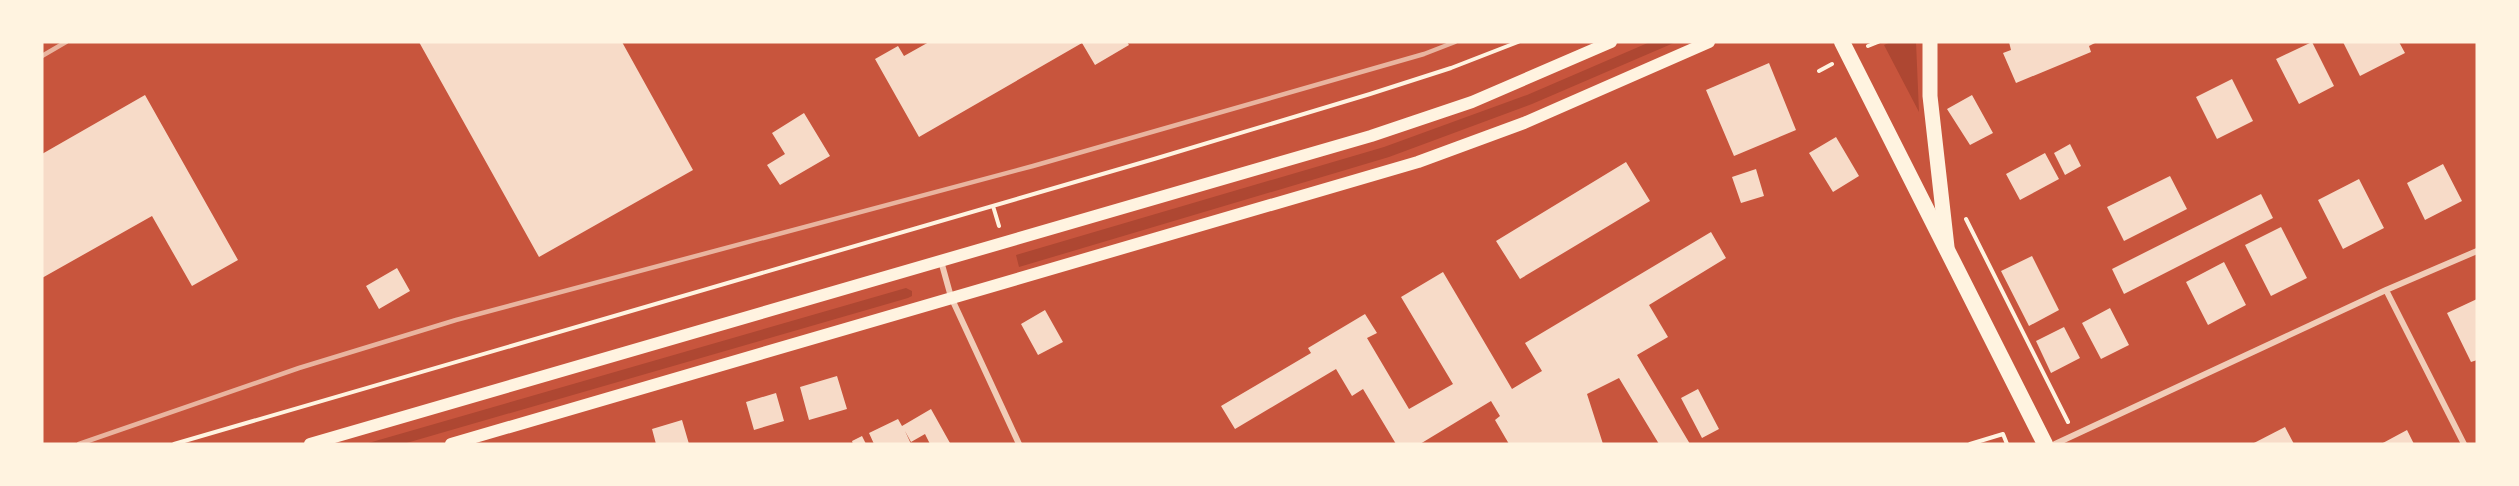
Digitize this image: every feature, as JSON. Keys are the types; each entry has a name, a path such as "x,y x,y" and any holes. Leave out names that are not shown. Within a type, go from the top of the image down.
{"highway":[{"path":"1842,42 2045,444"}],"main road":[{"path":"310,444 1371,136 1472,102 1611,42"},
{"path":"451,444 1418,162 1524,123 1708,42"},
{"path":"1930,42 1930,96 1947,250"}],"street":[{"path":"2055,444 2477,251"},
{"path":"941,261 951,297 1019,444"},
{"path":"2386,291 2464,444"}],"path":[{"path":"174,444 1166,156 1431,75 1518,42"},
{"path":"1965,217 2075,435"},
{"path":"1970,444 2003,434 2007,444"}],"shaded area":[{"path":"1650,42 1676,42 1532,104 1389,157 1019,267 1016,255 1384,147 1527,95"},
{"path":"1891,42 1916,42 1919,112 1884,45"},
{"path":"906,288 912,291 912,296 908,298 403,444 365,444"}],"building":[{"path":"419,42 622,42 693,170 539,257"},
{"path":"929,42 1127,42 1129,45 1095,65 1082,43 919,137 875,59 898,46 904,56"},
{"path":"2009,42 2097,42 2089,46 2091,52 2016,83 2003,53 2011,50"},
{"path":"2312,42 2334,86 2299,104 2276,59"},
{"path":"2343,42 2399,42 2405,53 2360,76"},
{"path":"1769,63 1796,130 1734,156 1706,90"},
{"path":"2232,79 2253,121 2217,139 2196,97"},
{"path":"145,95 238,260 192,286 152,216 42,278 42,154"},
{"path":"1972,95 1993,133 1970,145 1947,109"},
{"path":"804,113 830,156 780,185 767,165 785,154 772,133"},
{"path":"1836,137 1859,176 1833,192 1809,153"},
{"path":"2070,144 2081,166 2065,175 2054,153"},
{"path":"2045,153 2059,179 2020,200 2006,174"},
{"path":"1626,162 1650,201 1520,279 1496,241"},
{"path":"2443,164 2462,201 2425,220 2407,183"},
{"path":"1756,169 1764,196 1741,203 1732,177"},
{"path":"2170,176 2187,209 2124,241 2107,207"},
{"path":"2359,179 2384,228 2343,249 2318,200"},
{"path":"2261,194 2273,218 2124,294 2112,269"},
{"path":"2281,227 2307,278 2271,296 2245,245"},
{"path":"1711,232 1726,258 1649,305 1668,337 1637,355 1690,444 1659,444 1619,378 1587,394 1603,444 1509,444 1495,420 1500,416 1491,401 1420,444 1396,444 1363,389 1352,396 1336,369 1235,429 1221,406 1311,353 1308,348 1365,314 1377,333 1367,338 1409,409 1453,384 1401,297 1443,272 1512,389 1542,371 1525,343"},
{"path":"2032,256 2059,310 2029,326 2001,271"},
{"path":"2224,262 2246,305 2208,325 2186,282"},
{"path":"397,268 410,291 379,309 366,286"},
{"path":"2477,299 2477,360 2471,362 2447,313"},
{"path":"2110,308 2129,345 2101,359 2082,323"},
{"path":"1045,310 1063,342 1038,355 1021,324"},
{"path":"2064,327 2080,358 2051,373 2036,341"},
{"path":"837,376 847,409 809,420 800,387"},
{"path":"1698,389 1719,429 1702,438 1681,398"},
{"path":"776,393 784,421 754,430 746,402"},
{"path":"931,409 950,443 930,444 925,434 911,442 905,431 911,444 874,444 869,433 898,419 902,426"},
{"path":"682,420 689,444 656,444 652,429"},
{"path":"2285,427 2294,444 2252,444"},
{"path":"2407,430 2414,444 2381,444"},
{"path":"862,436 866,444 853,444 852,441"}],"railway":[{"path":"42,56 66,42"},
{"path":"79,444 299,368 456,320 1033,166 1424,54 1455,42"}]}
